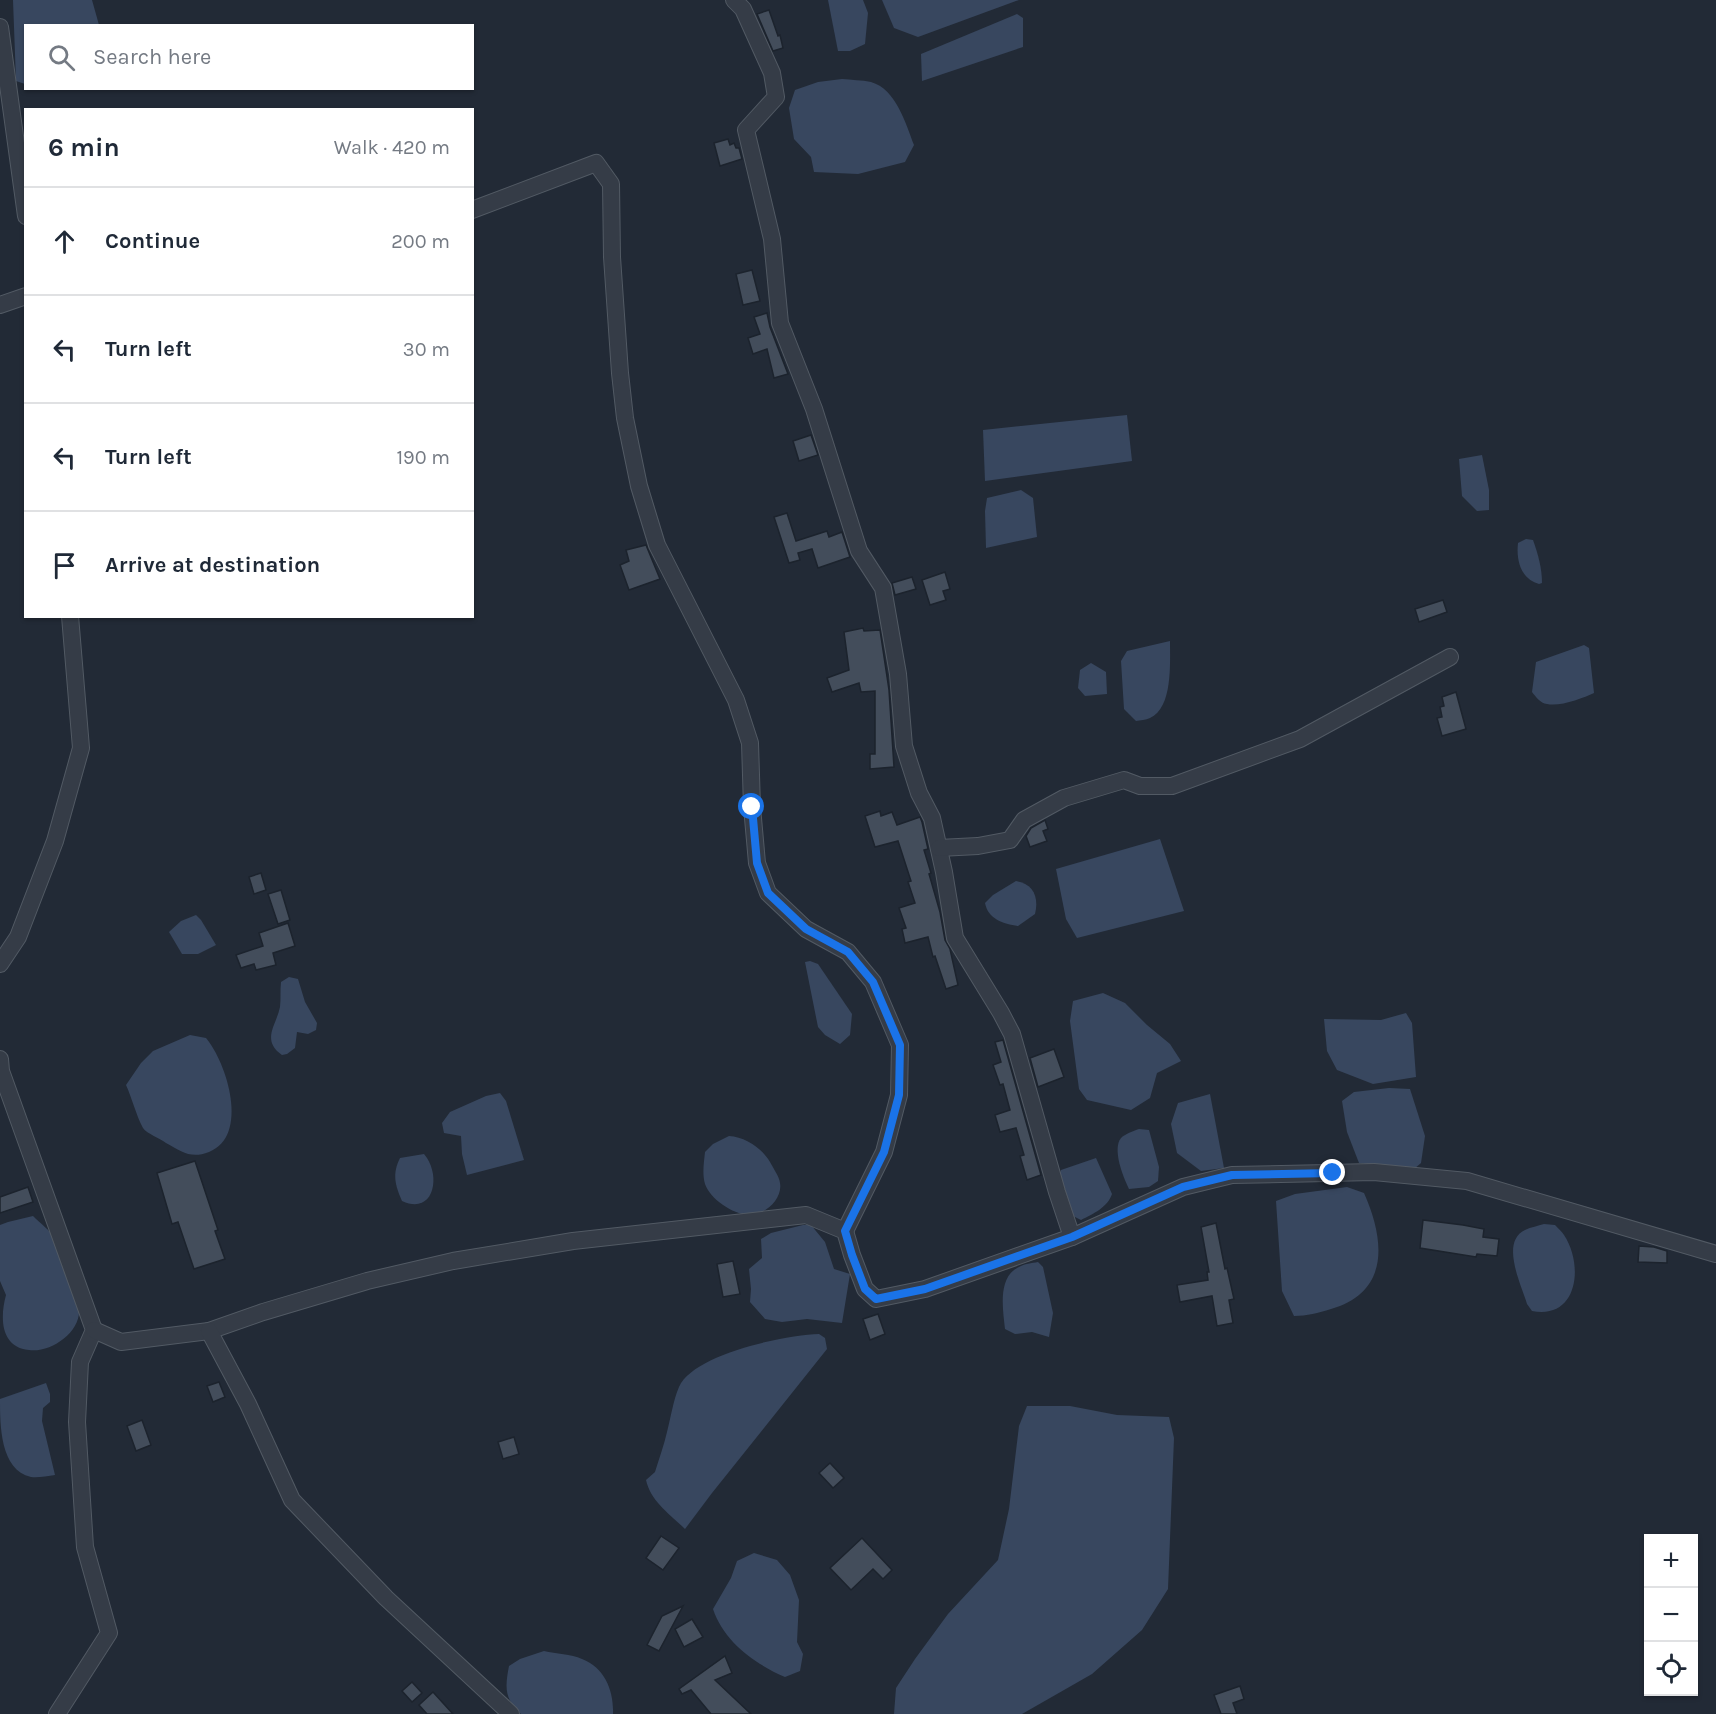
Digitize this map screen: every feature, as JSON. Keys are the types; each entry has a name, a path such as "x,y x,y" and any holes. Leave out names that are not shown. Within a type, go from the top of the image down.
{"street":[{"path":"734,0 743,9 772,73 776,97 746,130 772,239 780,323 814,409 859,551 883,588 898,674 904,746 919,793 932,818 955,938 1012,1034 1072,1237"},
{"path":"0,27 24,201"},
{"path":"474,209 596,163 611,184 612,257 620,373 625,418 639,486 657,545 736,700 750,743 757,863 768,893 806,929 848,952 873,982 900,1045 899,1095 884,1152 845,1231 865,1289 876,1299 925,1289 1072,1237 1183,1187 1232,1175 1374,1172 1467,1181 1716,1254"},
{"path":"0,304 24,297"},
{"path":"0,964 18,937 55,841 81,748 70,618"},
{"path":"939,848 978,846 1010,840 1024,820 1064,798 1112,783 1124,780 1140,786 1172,786 1226,767 1300,739 1450,657"},
{"path":"0,1059 1,1071 8,1092 94,1330 80,1362 77,1422 85,1547 109,1633 57,1714"},
{"path":"94,1330 121,1342 209,1331 263,1311 367,1281 453,1261 573,1241 806,1215 845,1231"},
{"path":"209,1331 248,1404 292,1500 386,1598 512,1714"}],"water":[{"path":"13,0 92,0 99,24 24,24 24,84 16,81"},
{"path":"828,0 863,0 868,13 865,44 850,51 838,51"},
{"path":"882,0 1019,0 918,37 894,28"},
{"path":"1017,14 1023,18 1023,47 922,81 921,54"},
{"path":"842,79 871,82 880,86 893,99 914,145 905,162 858,174 814,172 811,157 794,139 789,108 795,90 818,82"},
{"path":"1127,415 1132,461 985,481 983,430"},
{"path":"1482,455 1489,490 1489,510 1477,511 1462,496 1459,459"},
{"path":"1021,490 1033,498 1037,537 986,548 987,498"},
{"path":"1526,539 1533,540 1538,556 1542,577 1542,583 1539,584 1524,574 1519,563 1518,543"},
{"path":"1170,641 1169,684 1163,705 1150,718 1136,721 1124,709 1121,661 1127,651"},
{"path":"1584,645 1589,648 1594,693 1552,705 1540,701 1532,692 1536,662"},
{"path":"1091,663 1106,672 1107,694 1085,696 1078,688 1080,670"},
{"path":"1160,839 1184,911 1077,938 1066,919 1056,869"},
{"path":"1016,881 1031,889 1036,903 1035,914 1018,926 997,920 989,913 985,903 993,895"},
{"path":"196,915 216,945 198,954 182,954 169,932 181,921"},
{"path":"805,962 818,964 852,1014 850,1035 840,1044 825,1035 818,1027"},
{"path":"289,977 298,979 305,1002 317,1023 316,1030 308,1034 297,1032 295,1048 282,1055 272,1044 271,1038 280,1007 281,982"},
{"path":"1103,993 1125,1003 1170,1044 1181,1061 1157,1073 1150,1098 1131,1110 1087,1100 1079,1089 1070,1021 1073,1001"},
{"path":"1406,1013 1412,1023 1416,1077 1373,1084 1337,1070 1327,1051 1324,1019 1381,1020"},
{"path":"190,1035 206,1038 214,1049 227,1081 232,1115 229,1131 222,1144 209,1152 197,1155 182,1152 145,1130 126,1085 141,1063 153,1051"},
{"path":"1389,1088 1410,1089 1425,1136 1421,1163 1414,1169 1359,1163 1347,1132 1342,1101 1354,1092"},
{"path":"500,1093 506,1101 524,1160 467,1175 461,1136 444,1133 442,1123 450,1112 486,1096"},
{"path":"1210,1094 1224,1168 1201,1171 1177,1153 1171,1124 1178,1103"},
{"path":"1139,1129 1149,1130 1159,1167 1158,1181 1149,1187 1129,1189 1119,1163 1119,1143 1125,1135"},
{"path":"729,1136 747,1141 758,1148 767,1157 778,1178 779,1195 766,1210 760,1213 748,1215 729,1209 712,1195 705,1184 703,1172 705,1152 713,1144"},
{"path":"424,1154 433,1172 432,1191 421,1203 413,1204 402,1201 395,1180 400,1158"},
{"path":"1096,1158 1112,1194 1104,1206 1081,1220 1071,1215 1057,1181 1061,1170"},
{"path":"1347,1187 1364,1193 1371,1211 1378,1246 1378,1262 1373,1277 1364,1290 1350,1301 1322,1312 1294,1316 1282,1291 1276,1201 1295,1194"},
{"path":"33,1216 51,1233 57,1243 79,1309 75,1326 70,1333 55,1344 38,1350 19,1348 7,1337 3,1321 6,1295 0,1281 0,1225"},
{"path":"1544,1224 1555,1225 1564,1235 1574,1261 1575,1275 1568,1299 1559,1307 1547,1312 1532,1311 1527,1304 1517,1275 1513,1253 1518,1236 1525,1230"},
{"path":"811,1225 825,1242 834,1269 850,1274 842,1323 807,1319 782,1322 765,1319 750,1302 749,1269 762,1258 761,1239 771,1233"},
{"path":"1038,1262 1043,1267 1053,1313 1049,1337 1032,1332 1015,1334 1005,1329 1003,1295 1007,1278 1019,1267"},
{"path":"819,1334 825,1338 827,1349 685,1529 652,1495 646,1480 655,1472 679,1387 688,1375 720,1356 742,1348 785,1338"},
{"path":"46,1383 50,1402 43,1408 42,1421 55,1475 31,1477 21,1473 13,1466 8,1456 0,1421 0,1399"},
{"path":"1027,1406 1070,1406 1117,1415 1169,1417 1174,1438 1168,1589 1142,1630 1092,1674 1022,1714 894,1714 896,1688 915,1659 948,1614 998,1560 1009,1509 1019,1426"},
{"path":"754,1553 777,1560 790,1575 799,1600 797,1642 803,1654 800,1671 785,1677 763,1666 733,1642 718,1621 713,1609 731,1578 737,1561"},
{"path":"544,1651 578,1657 597,1668 610,1689 613,1714 521,1714 511,1703 507,1692 509,1666 520,1659"}],"building":[{"path":"769,10 783,48 773,51 757,14"},
{"path":"728,139 730,145 734,143 736,148 739,148 742,159 720,166 714,143"},
{"path":"752,270 760,301 743,305 736,274"},
{"path":"767,313 788,374 774,378 767,349 753,354 748,338 760,334 754,317"},
{"path":"811,435 818,455 799,461 793,441"},
{"path":"787,513 796,541 827,531 829,537 842,532 850,557 818,568 812,549 798,553 800,560 789,563 774,517"},
{"path":"646,545 660,579 629,590 620,565 629,561 626,550"},
{"path":"945,572 950,589 943,591 946,600 930,605 922,580"},
{"path":"912,577 916,589 895,595 892,583"},
{"path":"1443,600 1447,612 1419,622 1415,609"},
{"path":"863,628 864,631 880,630 889,690 894,767 870,769 870,754 875,754 875,691 861,692 859,683 832,692 827,678 849,670 844,632"},
{"path":"1456,692 1466,729 1442,736 1437,718 1442,717 1440,707 1444,706 1442,697"},
{"path":"880,811 881,816 892,812 897,825 920,817 928,849 924,850 931,873 929,874 958,985 946,989 935,956 933,957 928,937 905,943 902,929 906,928 899,908 915,903 908,882 911,881 898,841 875,847 865,816"},
{"path":"1045,820 1048,829 1043,831 1047,841 1030,847 1026,836 1031,828"},
{"path":"261,873 266,890 254,894 249,877"},
{"path":"281,890 290,920 278,924 268,894"},
{"path":"288,923 295,946 273,953 276,965 256,970 254,964 241,968 236,955 263,946 259,933"},
{"path":"1003,1040 1041,1175 1027,1180 1020,1156 1024,1155 1016,1128 1000,1132 995,1115 1010,1110 1003,1084 1000,1085 993,1065 1001,1062 995,1042"},
{"path":"1054,1049 1064,1077 1038,1087 1030,1058"},
{"path":"195,1161 225,1259 194,1269 178,1222 172,1224 157,1173"},
{"path":"28,1187 33,1202 0,1213 0,1197"},
{"path":"1423,1220 1484,1229 1483,1237 1499,1239 1497,1256 1477,1254 1476,1257 1420,1248"},
{"path":"1216,1223 1225,1269 1227,1268 1234,1299 1229,1300 1233,1323 1217,1326 1212,1296 1180,1302 1177,1285 1208,1280 1207,1272 1209,1272 1201,1227"},
{"path":"1639,1246 1667,1251 1667,1263 1638,1262"},
{"path":"733,1261 740,1294 723,1297 717,1264"},
{"path":"878,1314 885,1334 870,1340 863,1319"},
{"path":"219,1382 225,1397 213,1402 207,1386"},
{"path":"142,1420 151,1445 136,1451 127,1426"},
{"path":"514,1437 519,1454 503,1459 498,1442"},
{"path":"830,1463 844,1478 833,1488 819,1473"},
{"path":"661,1536 679,1548 663,1570 646,1558"},
{"path":"862,1538 892,1570 883,1579 873,1569 851,1590 830,1568"},
{"path":"683,1606 659,1651 647,1645 662,1616"},
{"path":"692,1619 703,1637 684,1647 675,1629"},
{"path":"725,1656 732,1673 715,1680 751,1714 711,1714 691,1690 682,1694 679,1689"},
{"path":"412,1682 422,1693 412,1702 402,1691"},
{"path":"1240,1686 1244,1699 1233,1703 1237,1714 1221,1714 1214,1695"},
{"path":"433,1692 453,1714 427,1714 419,1705"}],"route":[{"path":"752,807 757,863 768,893 806,929 848,952 873,982 900,1045 899,1095 884,1152 845,1231 865,1289 876,1299 925,1289 1072,1237 1183,1187 1232,1175 1333,1173"}]}
